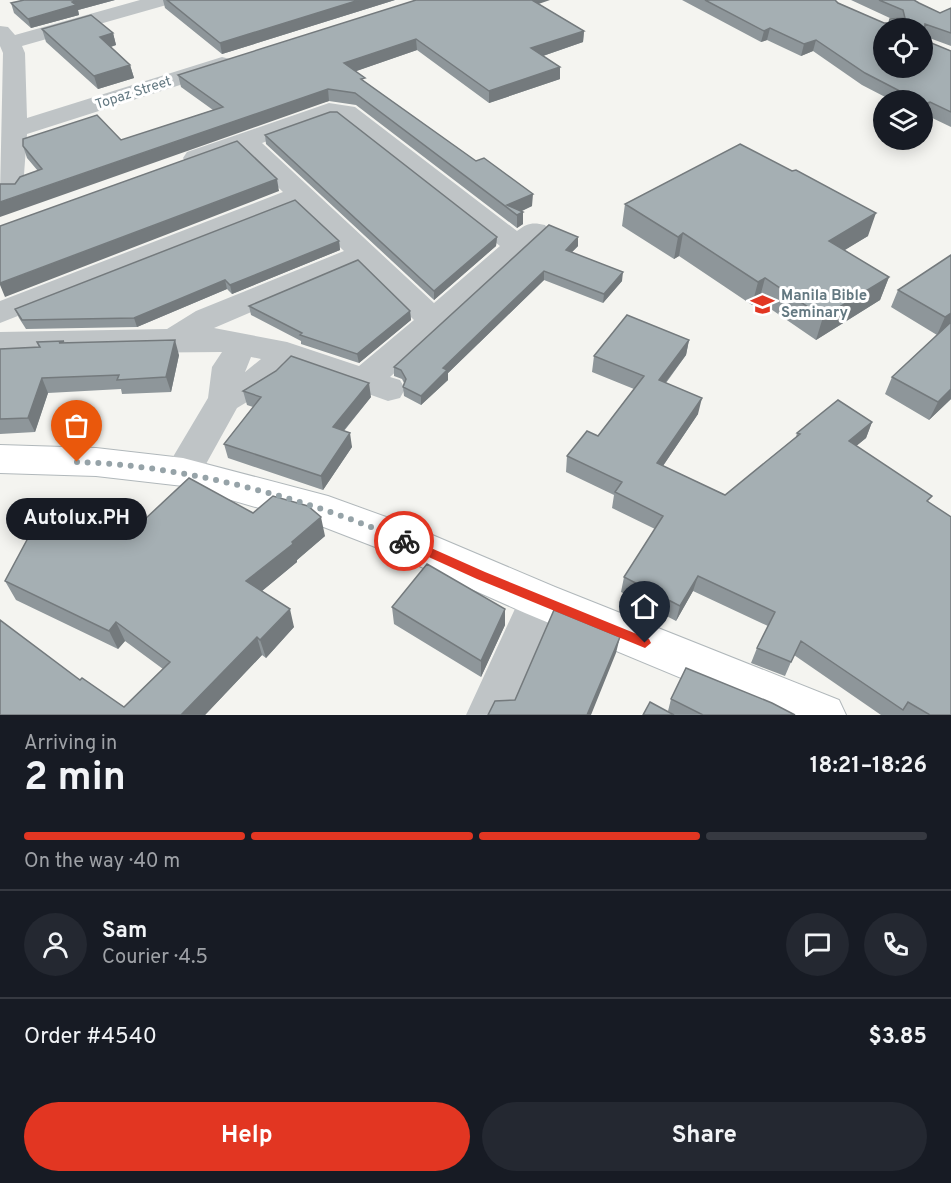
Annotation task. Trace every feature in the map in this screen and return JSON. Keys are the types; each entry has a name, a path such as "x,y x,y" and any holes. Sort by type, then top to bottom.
{"street":[{"path":"9,188 15,130 14,53 5,38 163,0"},
{"name":"Topaz Street","path":"15,130 242,58"},
{"path":"0,343 213,339 286,354 376,385 433,320 526,239 346,112 339,110 329,110 178,164"},
{"path":"244,140 433,320"},
{"path":"0,313 301,195"},
{"path":"174,341 186,330 207,318 363,254"},
{"path":"183,472 225,399 229,367 243,344"},
{"path":"225,399 266,375 286,354"},
{"path":"0,459 96,462 183,472 328,512 397,538 540,600 824,715"},
{"path":"489,715 540,600"}],"building":[{"path":"24,0 78,0 72,2 76,5 28,19 11,3"},
{"path":"167,0 359,0 220,43"},
{"path":"416,0 532,0 584,31 531,48 560,67 489,91 416,39 344,63 365,78 361,79 476,161 484,158 533,194 507,205 523,212 517,215 355,93 328,89 0,202 0,184 15,184 20,177 42,169 23,146 23,139 97,115 121,140 223,107 178,75"},
{"path":"705,0 835,0 873,18 873,77 816,40 804,44 770,28 764,31"},
{"path":"879,0 914,0 940,13 951,8 951,33 933,27 933,18 905,18 903,10"},
{"path":"91,15 113,33 100,37 130,65 94,76 42,29"},
{"path":"933,44 951,51 951,112 933,103 933,90 898,90 875,78 933,78"},
{"path":"330,112 337,112 497,237 434,291 265,135"},
{"path":"237,141 277,179 0,283 0,226"},
{"path":"740,144 792,171 796,170 876,213 829,241 889,277 823,317 765,278 758,282 683,233 678,237 625,204"},
{"path":"295,200 339,241 230,285 225,280 134,318 22,320 15,309"},
{"path":"549,225 578,237 566,250 623,272 604,294 544,271 443,368 447,370 421,396 403,387 406,379 401,370 394,367"},
{"path":"951,255 951,313 945,317 898,290"},
{"path":"358,260 410,311 357,354 300,335 302,333 249,306"},
{"path":"627,315 689,340 659,380 702,398 657,463 725,495 838,400 872,422 849,441 932,496 927,501 951,517 951,715 930,715 908,702 903,710 801,641 791,662 757,648 775,612 698,576 680,606 624,577 663,516 615,492 622,482 567,456 587,431 598,436 644,376 594,356"},
{"path":"951,322 951,389 938,402 892,377"},
{"path":"175,340 166,377 117,380 119,375 42,378 28,418 0,419 0,349 40,347 37,342"},
{"path":"291,356 369,383 333,427 350,433 321,476 224,444 261,397 243,391 276,371"},
{"path":"189,478 253,513 273,496 308,506 321,517 292,542 293,544 246,581 290,609 260,640 257,637 181,715 0,715 0,620 80,680 82,678 124,707 170,662 116,622 109,631 5,581 43,510 144,520"},
{"path":"427,564 505,609 481,661 392,607"},
{"path":"554,610 620,637 587,715 488,715 495,701 515,700"},
{"path":"686,668 772,703 795,715 703,715 671,699"},
{"path":"650,702 674,715 643,715"}],"way so far":[{"path":"77,462 183,472 259,491 328,512 404,541"}],"place":[{"name":"Manila Bible Seminary","path":"763,304"},
{"name":"Autolux.PH","path":"77,462"}],"route":[{"path":"404,541 481,576 645,643"}]}
